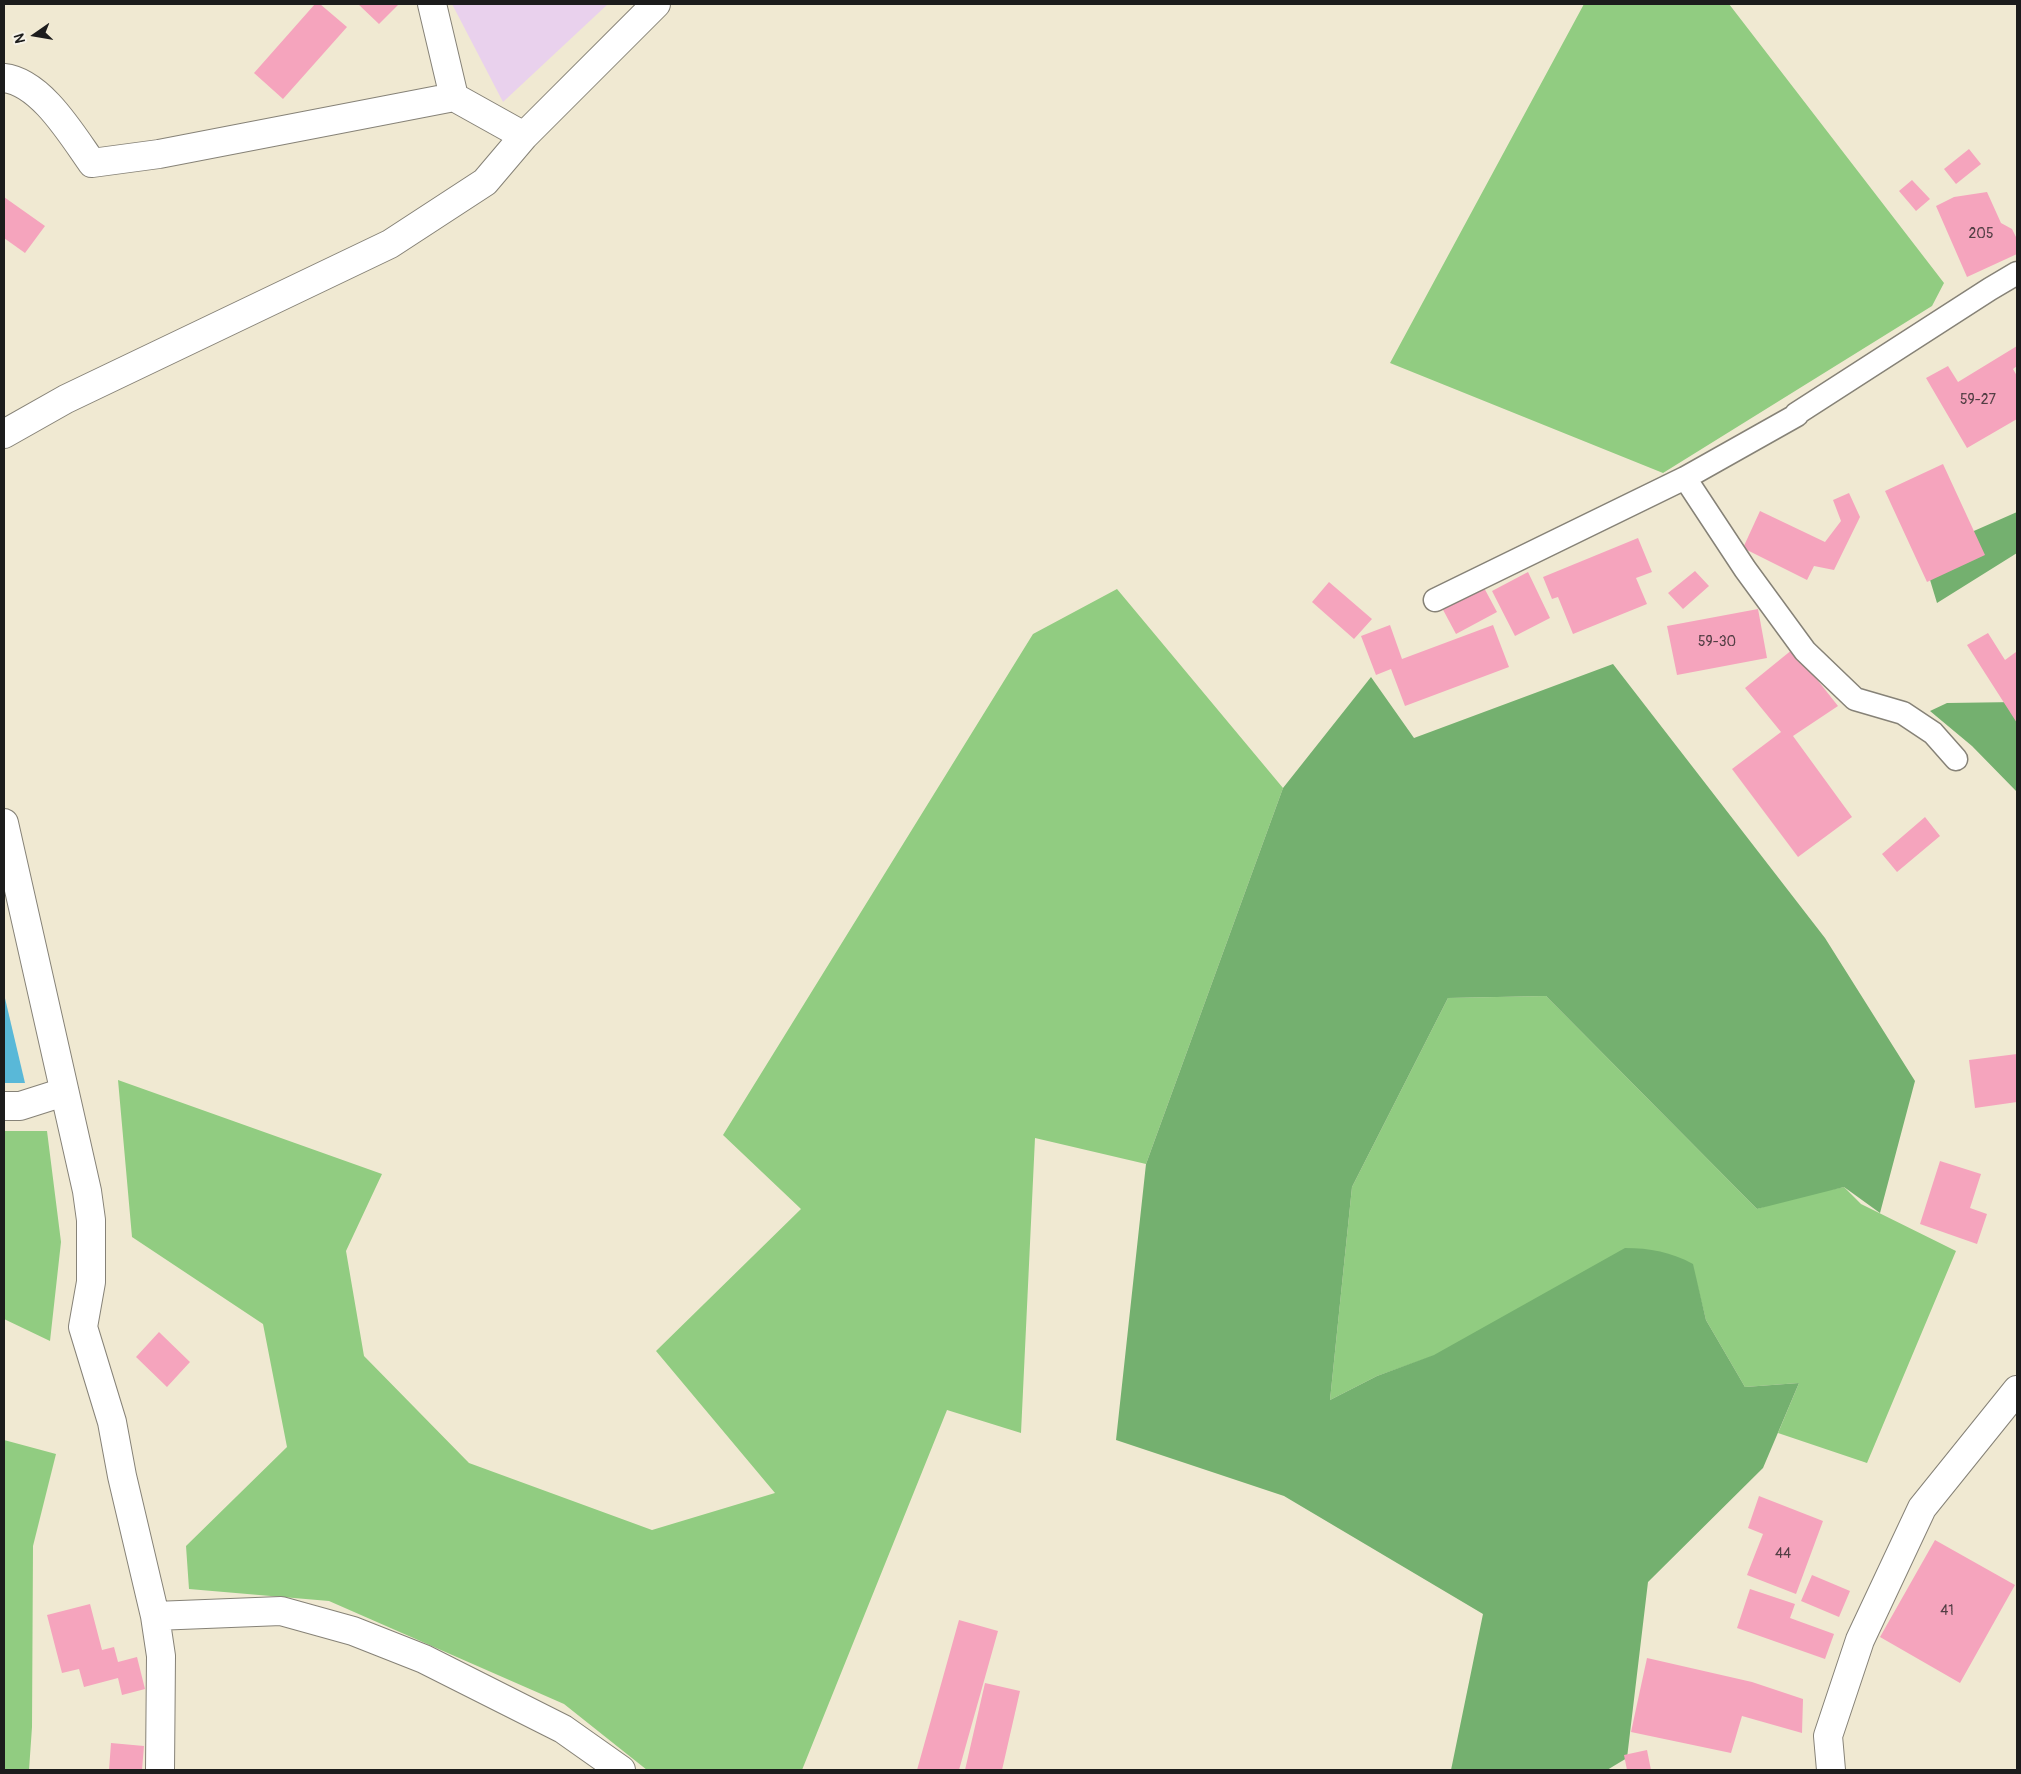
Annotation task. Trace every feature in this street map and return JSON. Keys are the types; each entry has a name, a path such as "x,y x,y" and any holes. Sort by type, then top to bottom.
{"street":[{"path":"432,4 454,97"},
{"path":"4,434 66,399 390,244 485,182 524,136 656,4"},
{"path":"4,78 14,79 52,107 92,164 158,154 454,97 524,136"},
{"path":"4,823 87,1192 91,1220 91,1282 83,1327 112,1422 122,1476 155,1616 161,1656 160,1770"},
{"path":"4,1106 20,1106 64,1092"},
{"path":"1831,1770 1828,1736 1860,1640 1922,1508 2017,1390"},
{"path":"155,1616 281,1611 353,1631 424,1660 563,1729 621,1770"}],"lane":[{"path":"1435,600 1685,478 1797,415 1967,304 2017,274"},
{"path":"1685,478 1745,569 1805,651 1855,698 1903,712 1933,733 1956,759"}],"shaded area":[{"path":"452,4 608,4 503,102"}],"green space":[{"path":"1584,4 1729,4 1944,283 1932,306 1663,473 1390,363"},
{"path":"2017,512 2017,553 1937,603 1924,560 1942,545"},
{"path":"1117,589 1283,788 1146,1164 1035,1138 1021,1433 947,1410 802,1770 647,1770 564,1704 329,1601 189,1589 186,1546 287,1447 263,1324 132,1237 118,1080 382,1174 346,1251 364,1356 469,1463 652,1530 775,1493 656,1351 801,1209 723,1135 1033,634"},
{"path":"1613,664 1825,938 1915,1081 1880,1213 1844,1187 1757,1209 1546,996 1448,998 1352,1187 1330,1400 1377,1376 1434,1355 1625,1248 1643,1249 1677,1256 1693,1264 1706,1320 1745,1387 1799,1383 1763,1468 1648,1582 1627,1758 1607,1770 1451,1770 1483,1614 1284,1496 1116,1440 1146,1164 1283,788 1371,677 1414,738"},
{"path":"2017,702 2017,792 1972,746 1930,711 1947,703"},
{"path":"1546,996 1757,1209 1794,1197 1844,1187 1861,1204 1956,1251 1867,1463 1778,1433 1799,1383 1745,1387 1706,1320 1692,1264 1377,1376 1330,1400 1352,1187 1448,998"},
{"path":"4,1131 47,1131 61,1242 50,1341 4,1319"},
{"path":"4,1440 56,1454 33,1546 32,1727 29,1770 4,1770"}],"water":[{"path":"4,994 25,1083 4,1083"}],"building":[{"path":"315,4 320,4 347,27 283,99 254,73"},
{"path":"358,4 399,4 379,24"},
{"path":"1969,149 1981,164 1956,184 1944,169"},
{"path":"1912,180 1930,199 1916,211 1899,191"},
{"path":"1987,192 2001,223 2012,229 2017,239 2017,254 1967,277 1936,206 1954,197"},
{"path":"4,197 45,226 25,253 4,238"},
{"path":"2017,346 2017,366 2013,369 2017,376 2017,419 1967,448 1926,378 1948,366 1958,382"},
{"path":"1943,464 1985,555 1927,582 1885,491"},
{"path":"1849,493 1860,517 1834,570 1814,566 1807,580 1743,548 1760,511 1825,542 1841,521 1833,500"},
{"path":"1638,538 1652,572 1636,578 1647,604 1573,634 1558,597 1552,599 1543,577"},
{"path":"1695,571 1709,586 1683,609 1668,593"},
{"path":"1528,572 1550,618 1515,636 1492,591"},
{"path":"1329,582 1372,619 1354,639 1312,602"},
{"path":"1482,584 1497,612 1456,634 1441,606"},
{"path":"1758,609 1767,658 1677,675 1667,626"},
{"path":"1390,625 1402,659 1493,625 1509,667 1405,706 1391,669 1376,675 1361,636"},
{"path":"1988,633 2005,660 2016,652 2017,655 2017,723 1967,645"},
{"path":"1793,649 1838,706 1793,736 1852,817 1798,857 1732,769 1781,732 1745,688"},
{"path":"1925,817 1940,836 1897,872 1882,854"},
{"path":"2017,1054 2017,1102 1975,1108 1969,1060"},
{"path":"1940,1161 1981,1174 1970,1208 1987,1214 1977,1244 1920,1224"},
{"path":"159,1332 190,1362 167,1387 136,1357"},
{"path":"1759,1496 1823,1521 1796,1594 1747,1575 1763,1534 1748,1528"},
{"path":"1935,1540 2015,1585 1960,1683 1880,1637"},
{"path":"1812,1575 1850,1591 1839,1617 1801,1601"},
{"path":"1750,1589 1795,1604 1790,1618 1834,1634 1825,1659 1737,1628"},
{"path":"90,1604 102,1650 114,1647 118,1662 137,1657 145,1689 122,1695 118,1678 84,1687 79,1669 62,1673 47,1615"},
{"path":"959,1620 998,1631 959,1770 917,1770"},
{"path":"1647,1658 1752,1682 1803,1699 1802,1733 1742,1716 1731,1753 1631,1732"},
{"path":"985,1683 1020,1691 1002,1770 965,1770"},
{"path":"111,1743 144,1746 142,1770 109,1770"},
{"path":"1647,1750 1651,1770 1627,1770 1624,1755"}]}
